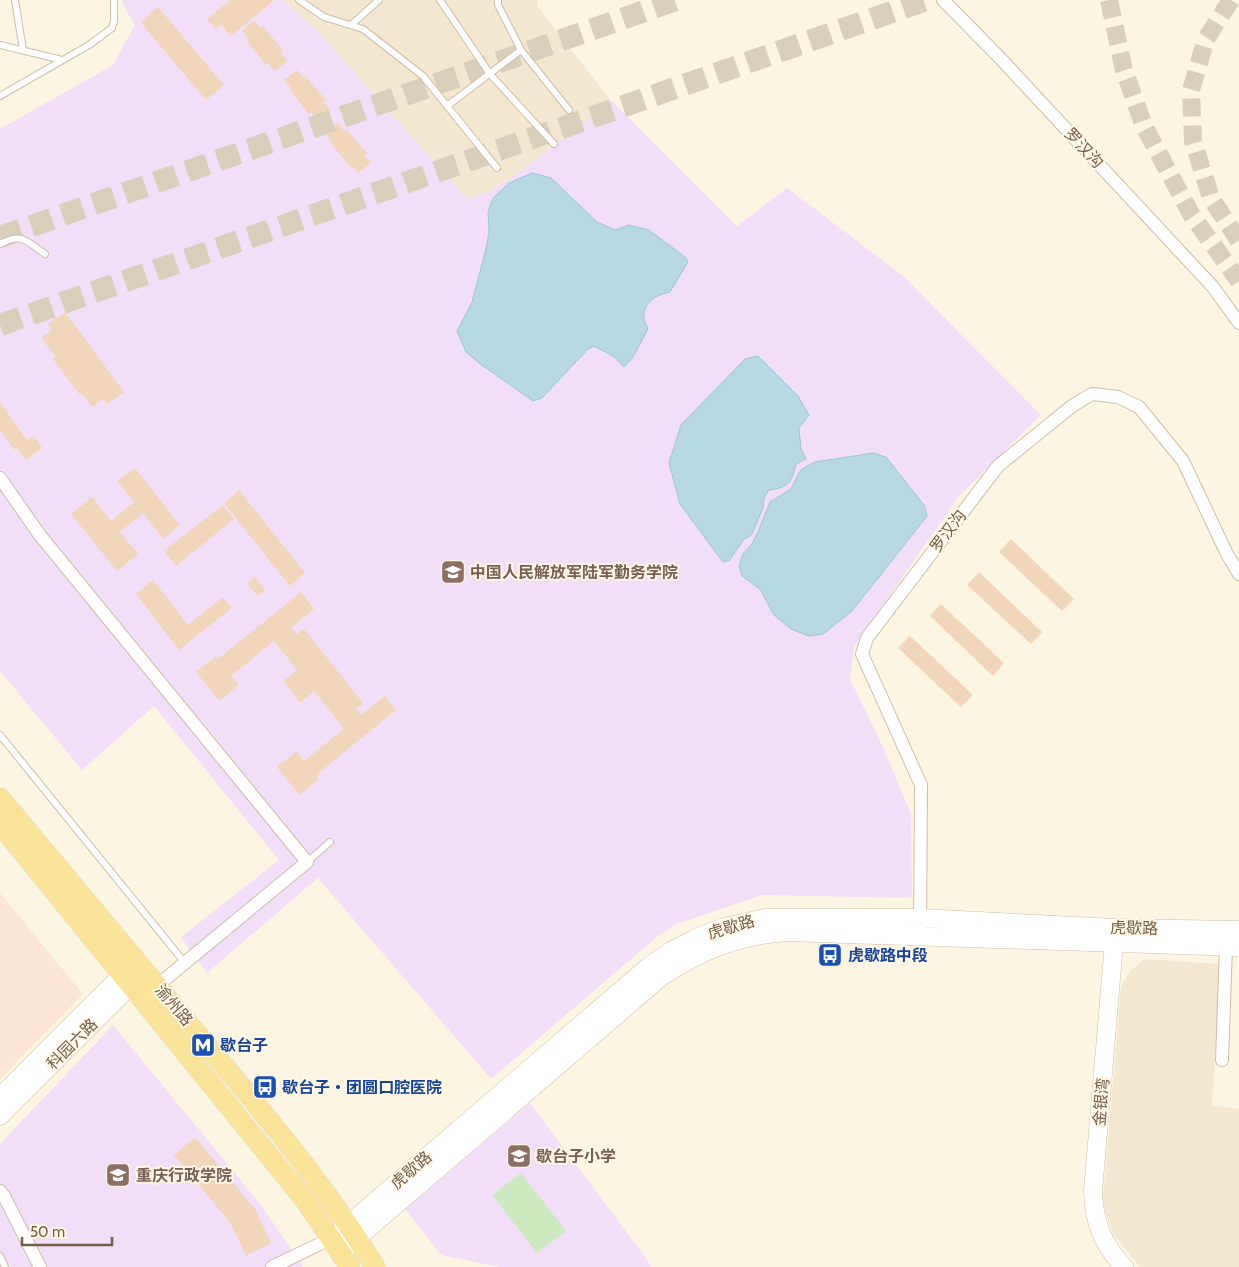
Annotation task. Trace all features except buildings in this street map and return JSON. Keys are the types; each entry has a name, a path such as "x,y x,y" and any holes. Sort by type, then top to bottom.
{"main road":[{"name":"渝州路","path":"0,798 305,1200 341,1252"},
{"name":"渝州路","path":"0,824 139,979 258,1106 321,1185 375,1267"},
{"name":"虎歇路","path":"341,1252 353,1231 648,968 671,951 696,938 724,927 766,918 920,918 1233,947"},
{"name":"虎歇路","path":"353,1231 661,977 695,956 726,942 768,933 920,936 1114,936 1239,930"},
{"name":"金银湾","path":"1114,936 1094,1190 1094,1212 1107,1246 1124,1267"},
{"name":"科园六路","path":"0,1097 139,979"},
{"name":"科园六路","path":"0,1116 139,979"}],"street":[{"name":"罗汉沟","path":"943,0 1000,58 1213,287 1239,323"},
{"name":"罗汉沟","path":"920,936 921,785 862,654 867,638 998,466 1072,406 1092,394 1118,397 1139,407 1183,461 1227,554 1239,574"},
{"path":"0,478 40,534 307,862 185,963 139,979"},
{"path":"1222,1060 1233,947"},
{"path":"0,1191 40,1267"},
{"path":"272,1267 341,1252"}],"lane":[{"path":"15,0 23,50"},
{"path":"0,96 89,45 112,28 114,0"},
{"path":"299,0 324,17 363,29 423,76 497,168"},
{"path":"351,25 379,0"},
{"path":"440,0 490,74 554,144"},
{"path":"498,0 498,5 521,50 569,110"},
{"path":"0,45 62,60"},
{"path":"447,106 521,50"},
{"path":"0,244 12,238 23,238 45,254"},
{"path":"0,735 185,963"},
{"path":"307,862 330,842"},
{"path":"0,1256 5,1267"}],"shaded area":[{"name":"中国人民解放军陆军勤务学院","path":"123,0 283,0 317,30 467,199 490,191 515,175 612,101 737,226 787,188 902,275 1041,415 959,496 854,647 850,679 882,745 911,814 912,898 762,895 674,925 653,940 491,1079 318,878 207,973 181,937 279,860 154,706 82,770 0,671 0,129 113,65 135,25 122,3"},
{"path":"282,0 537,0 537,6 612,102 515,175 489,192 467,199"},
{"path":"0,893 83,994 0,1079"},
{"path":"1145,959 1221,964 1212,1105 1239,1109 1239,1267 1140,1267 1113,1234 1105,1211 1103,1195 1121,987 1130,971"},
{"name":"重庆行政学院","path":"113,1025 261,1205 303,1267 0,1267 0,1144"},
{"name":"歇台子小学","path":"530,1103 651,1267 500,1267 441,1255 405,1209"}],"green space":[{"path":"521,1173 566,1231 537,1253 492,1195"}],"water":[{"path":"532,173 551,178 597,222 615,230 629,225 649,230 685,257 688,262 670,292 656,297 648,303 644,312 644,318 648,329 633,357 624,367 613,356 594,346 587,350 542,398 533,401 466,352 457,331 472,302 486,249 489,232 488,212 493,198 509,183"},
{"path":"758,356 798,396 809,415 799,428 801,449 806,459 796,464 793,476 788,483 769,490 764,498 763,508 752,534 743,540 730,560 723,562 680,504 669,463 681,425 745,359"},
{"path":"873,453 886,457 924,505 927,516 852,611 823,634 809,636 791,629 774,615 760,589 742,576 739,566 743,554 752,544 770,502 791,489 800,471 805,467 815,462"}],"tunnel":[{"path":"0,237 676,0"},
{"path":"0,325 926,0"},
{"path":"1109,0 1124,70 1144,126 1191,214 1239,281"},
{"path":"1231,0 1206,39 1191,90 1193,141 1211,198 1239,241"}],"place":[{"name":"中国人民解放军陆军勤务学院","path":"453,572"},
{"name":"虎歇路中段","path":"830,955"},
{"name":"歇台子","path":"203,1045"},
{"name":"歇台子‧团圆口腔医院","path":"265,1087"},
{"name":"歇台子小学","path":"519,1156"},
{"name":"重庆行政学院","path":"118,1175"}]}
